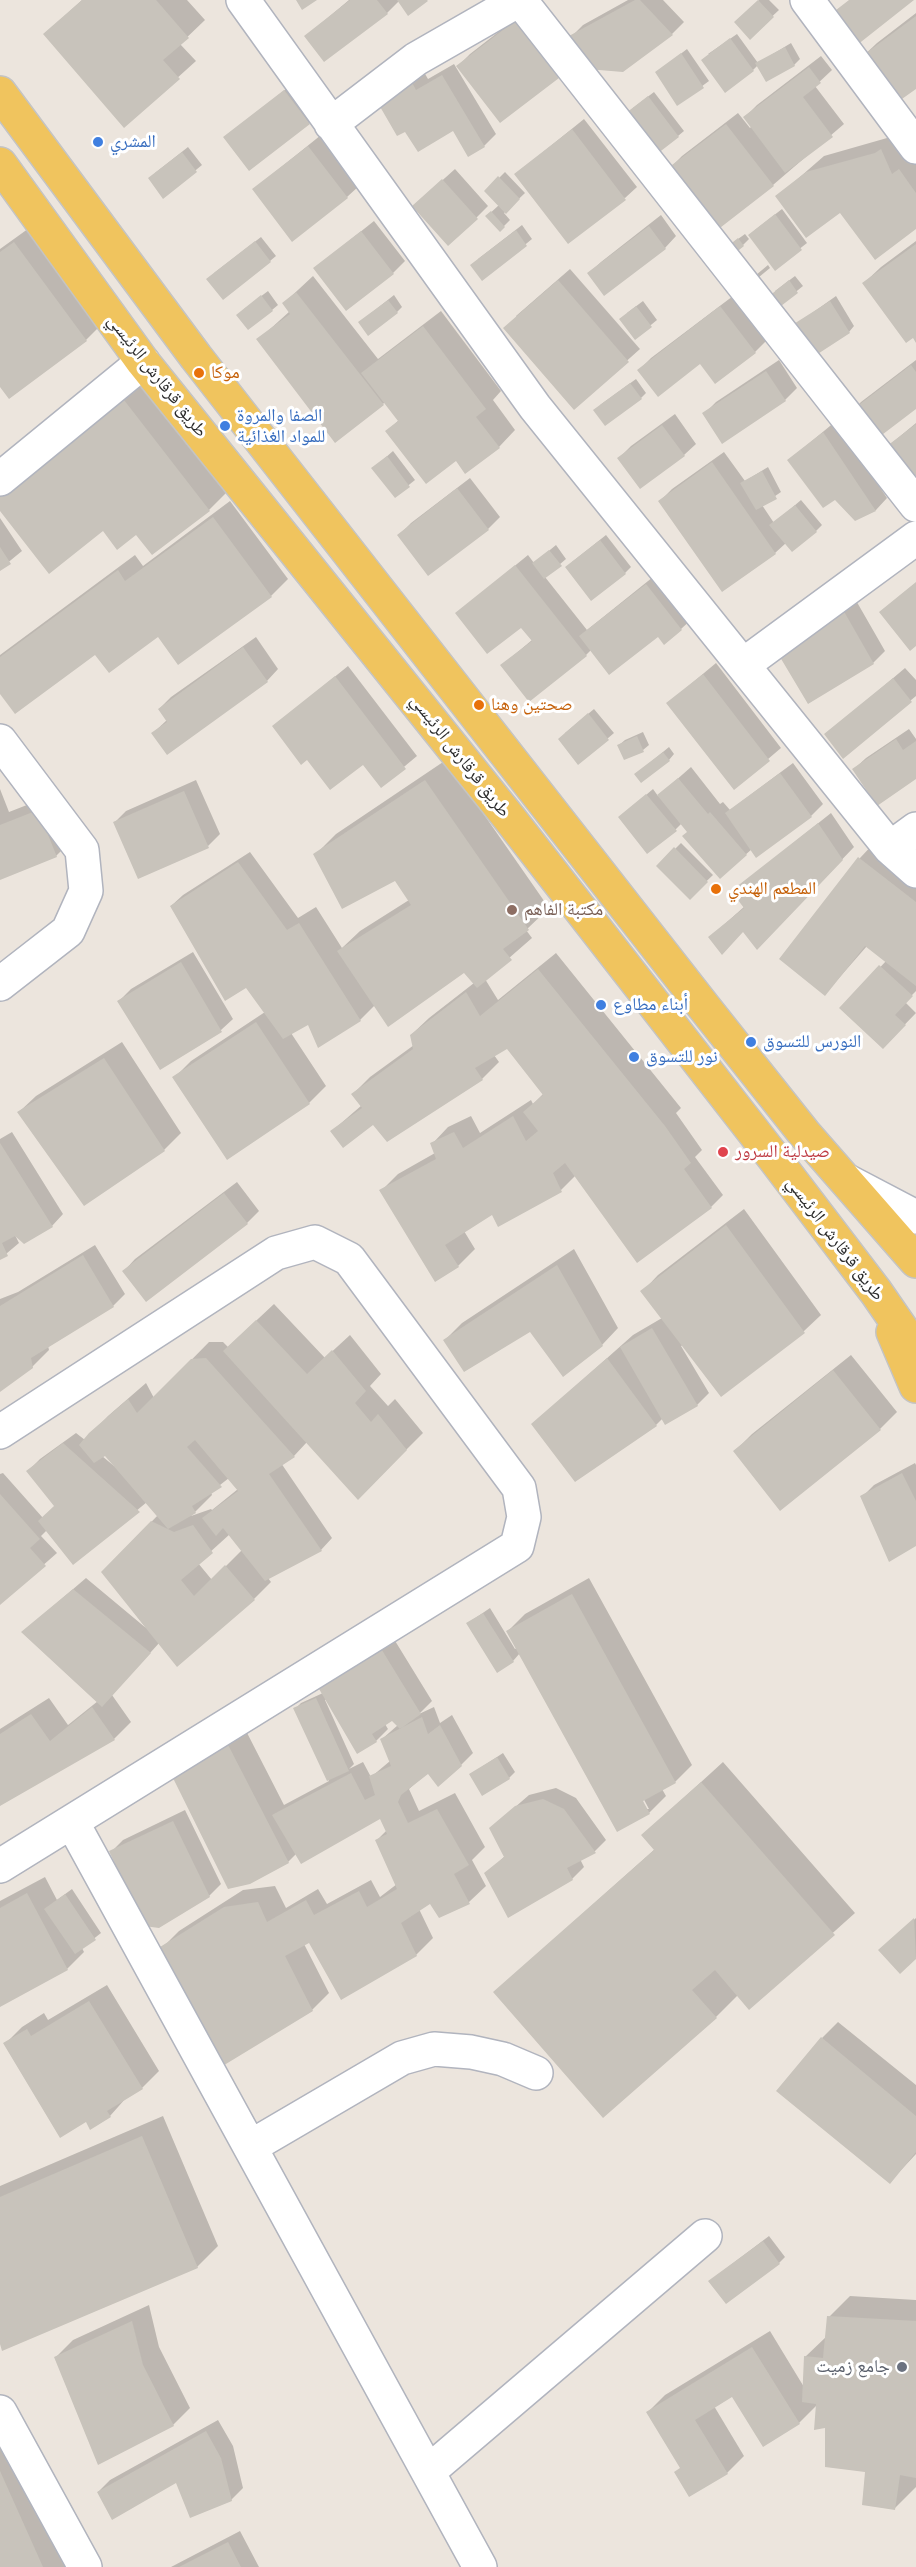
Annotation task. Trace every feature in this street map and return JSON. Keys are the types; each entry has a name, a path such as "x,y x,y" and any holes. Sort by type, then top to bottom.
{"main road":[{"name":"طريق قرقارش الرئيسي","path":"0,93 196,357 789,1115 916,1261"},
{"name":"طريق قرقارش الرئيسي","path":"0,164 142,362 510,819 876,1292 916,1350"},
{"path":"876,1292 916,1386"}],"street":[{"path":"243,0 535,407 890,848 916,871"},
{"path":"331,124 416,59 520,0 916,505"},
{"path":"807,0 916,147"},
{"path":"0,479 142,362"},
{"path":"743,665 916,538"},
{"path":"0,741 82,850 86,891 68,931 0,984"},
{"path":"890,848 916,829"},
{"path":"845,1180 916,1217"},
{"path":"0,1432 276,1253 315,1242 349,1258 519,1488 524,1517 517,1546 0,1866"},
{"path":"72,1822 480,2567"},
{"path":"250,2147 402,2058 434,2049 471,2052 503,2059 536,2073"},
{"path":"428,2472 705,2236"},
{"path":"0,2412 85,2567"}],"building":[{"path":"82,0 156,0 189,38 163,60 180,79 124,128 43,34"},
{"path":"296,0 317,0 302,10"},
{"path":"350,0 377,0 388,14 324,62 304,36"},
{"path":"397,0 427,0 428,1 408,16"},
{"path":"635,0 640,0 673,35 623,72 587,69 569,36"},
{"path":"758,0 774,17 750,40 734,22"},
{"path":"849,0 914,0 852,49 827,17"},
{"path":"916,16 916,89 892,106 858,59"},
{"path":"516,20 559,78 500,123 456,66"},
{"path":"730,38 754,71 725,93 701,60"},
{"path":"785,47 795,66 766,82 755,63"},
{"path":"681,53 704,88 677,106 655,72"},
{"path":"809,67 821,83 803,97 833,137 785,173 743,117"},
{"path":"442,75 485,147 468,157 453,131 418,152 405,132 397,136 375,98 409,77 416,90"},
{"path":"284,90 310,124 249,171 223,137"},
{"path":"648,96 679,137 657,154 626,113"},
{"path":"726,124 774,186 716,231 668,168"},
{"path":"572,129 626,200 568,244 514,174"},
{"path":"308,146 348,198 292,242 252,189"},
{"path":"881,149 892,174 899,169 916,193 916,229 875,260 840,213 806,238 775,196 806,172 875,153"},
{"path":"182,152 197,172 163,199 148,178"},
{"path":"498,176 520,199 506,214 484,191"},
{"path":"442,179 478,219 448,246 412,206"},
{"path":"491,211 505,227 500,232 485,216"},
{"path":"775,214 802,250 775,271 748,235"},
{"path":"649,226 666,249 604,296 587,273"},
{"path":"516,230 527,246 482,281 470,265"},
{"path":"361,231 394,274 346,311 313,268"},
{"path":"738,238 744,246 729,258 723,250"},
{"path":"255,241 271,262 223,300 206,279"},
{"path":"14,242 87,341 9,399 0,387 0,252"},
{"path":"916,244 916,343 913,338 906,343 862,283"},
{"path":"558,280 629,362 574,410 503,328"},
{"path":"789,280 798,293 777,309 768,297"},
{"path":"296,292 384,405 335,443 256,339 290,314 282,303"},
{"path":"261,295 273,311 248,330 236,315"},
{"path":"388,300 398,313 368,336 358,322"},
{"path":"830,301 850,333 810,359 789,327"},
{"path":"636,306 652,327 635,340 619,319"},
{"path":"720,306 756,353 715,384 700,364 658,397 637,370"},
{"path":"423,326 486,409 476,417 500,448 465,474 456,461 426,484 385,431 398,421 361,373"},
{"path":"911,365 916,372 916,409 870,444 847,414"},
{"path":"766,371 786,401 722,444 702,413"},
{"path":"630,383 642,399 605,426 593,410"},
{"path":"124,400 210,511 152,555 136,535 117,550 103,531 49,574 0,511 0,492 42,465"},
{"path":"916,424 916,475 904,485 879,452"},
{"path":"662,425 685,456 640,489 617,458"},
{"path":"823,432 876,511 855,521 835,500 823,508 787,460"},
{"path":"387,456 410,487 395,498 371,468"},
{"path":"712,462 776,554 722,592 658,501"},
{"path":"762,471 777,499 756,510 740,483"},
{"path":"457,488 489,530 428,576 397,535"},
{"path":"795,505 817,532 792,552 769,525"},
{"path":"213,517 272,597 178,665 158,637 109,673 95,655 15,714 0,694 0,657 118,570 125,581"},
{"path":"600,540 626,574 591,601 565,567"},
{"path":"0,547 11,564 0,571"},
{"path":"549,550 562,566 544,579 532,563"},
{"path":"515,565 587,656 529,702 500,665 532,641 521,628 487,654 455,613"},
{"path":"916,582 916,646 910,651 879,612"},
{"path":"646,584 682,630 664,645 658,637 609,675 579,636"},
{"path":"842,608 874,664 808,704 774,647"},
{"path":"243,647 268,682 167,755 151,733 167,722 158,709"},
{"path":"703,674 770,761 734,790 666,703"},
{"path":"335,676 406,769 381,788 363,765 330,790 307,760 301,765 272,726"},
{"path":"893,678 912,702 843,759 824,734"},
{"path":"588,713 609,740 578,765 558,739"},
{"path":"637,736 644,752 624,760 617,745"},
{"path":"896,739 903,750 916,741 916,779 877,806 852,769"},
{"path":"663,752 670,761 641,783 634,774"},
{"path":"780,773 812,817 756,858 725,813"},
{"path":"678,778 747,855 720,879 682,836 687,832 657,795"},
{"path":"425,780 529,930 503,949 512,960 477,988 464,973 388,1027 337,951 411,905 395,881 342,909 313,854"},
{"path":"184,791 209,848 138,879 113,822"},
{"path":"646,794 677,831 647,854 618,817"},
{"path":"38,810 57,857 0,880 0,825"},
{"path":"818,823 843,860 757,950 743,932 722,955 708,937 744,908 731,891"},
{"path":"674,847 708,882 690,900 656,866"},
{"path":"858,857 916,902 916,986 865,946 825,996 779,959"},
{"path":"238,862 287,930 299,923 361,1021 318,1048 308,1025 283,1039 246,988 225,1001 170,906"},
{"path":"181,962 222,1032 160,1070 117,1001"},
{"path":"879,965 913,996 895,1015 906,1025 883,1049 839,1008"},
{"path":"538,969 665,1126 691,1163 684,1169 712,1208 637,1263 565,1163 553,1173 562,1192 498,1227 492,1215 445,1245 459,1267 435,1282 379,1190 436,1159 430,1143 454,1132 463,1148 513,1116 526,1141 538,1131 523,1112 543,1095 507,1049 475,1068 483,1080 387,1142 373,1125 343,1148 330,1131 362,1108 351,1094 413,1049 410,1035 466,992 480,1016"},
{"path":"256,1022 310,1104 227,1160 172,1077"},
{"path":"104,1058 165,1151 84,1206 17,1112"},
{"path":"0,1143 53,1227 24,1244 15,1236 2,1243 8,1256 0,1260"},
{"path":"224,1193 248,1224 146,1302 122,1271"},
{"path":"726,1225 805,1333 721,1397 640,1291"},
{"path":"83,1255 114,1307 31,1358 33,1368 0,1392 0,1306"},
{"path":"557,1265 603,1346 563,1377 530,1332 464,1372 443,1340"},
{"path":"256,1320 307,1374 332,1350 366,1391 355,1403 371,1422 378,1414 407,1450 358,1500 223,1351"},
{"path":"652,1328 698,1406 665,1425 620,1347"},
{"path":"206,1358 295,1457 269,1474 322,1551 265,1581 223,1528 216,1536 202,1518 238,1491 195,1440 187,1447 222,1487 192,1506 196,1513 168,1529 105,1456 94,1463 79,1445 89,1433 128,1399 137,1413 191,1359"},
{"path":"607,1358 657,1426 575,1482 531,1424"},
{"path":"833,1370 881,1430 780,1511 733,1451"},
{"path":"63,1443 140,1512 73,1565 38,1521 54,1506 26,1471"},
{"path":"902,1473 916,1501 916,1546 889,1562 860,1496"},
{"path":"0,1494 40,1539 30,1548 46,1566 0,1605"},
{"path":"151,1521 174,1532 193,1525 213,1553 181,1580 194,1596 225,1565 255,1600 177,1667 101,1572"},
{"path":"73,1589 151,1653 102,1707 21,1632"},
{"path":"572,1594 676,1783 643,1801 650,1814 617,1832 506,1631"},
{"path":"483,1613 514,1662 497,1673 466,1623"},
{"path":"377,1642 421,1714 400,1729 392,1721 372,1734 377,1742 357,1754 315,1682"},
{"path":"316,1698 349,1771 327,1781 293,1708"},
{"path":"92,1707 115,1740 0,1806 0,1734 31,1714 50,1741"},
{"path":"422,1717 428,1734 440,1725 462,1766 438,1787 428,1774 401,1795 398,1802 408,1823 437,1809 469,1865 454,1874 470,1904 439,1918 430,1904 401,1923 417,1956 341,2000 309,1943 285,1956 313,2011 221,2067 160,1947 224,1907 258,1902 267,1922 306,1900 314,1915 359,1891 367,1907 397,1889 375,1840 387,1834 380,1819 301,1864 272,1815 351,1773 365,1800 375,1795 369,1776 391,1766 380,1739"},
{"path":"226,1741 289,1863 250,1884 228,1889 171,1774"},
{"path":"497,1757 510,1779 482,1796 469,1774"},
{"path":"701,1782 835,1935 749,2010 715,1970 692,1990 717,2018 603,2118 493,1992 654,1850 641,1835"},
{"path":"543,1799 564,1809 596,1853 567,1868 573,1880 508,1918 484,1873 504,1857 489,1828 515,1806"},
{"path":"173,1821 210,1897 159,1928 144,1926 109,1851"},
{"path":"27,1893 68,1970 0,2007 0,1908"},
{"path":"65,1894 96,1940 75,1954 44,1909"},
{"path":"914,1918 916,1959 900,1974 878,1950"},
{"path":"89,2001 143,2089 107,2111 111,2117 90,2130 86,2122 60,2138 3,2043 27,2029 31,2036"},
{"path":"821,2037 916,2116 916,2152 890,2184 776,2091"},
{"path":"142,2136 198,2268 2,2351 0,2344 0,2197"},
{"path":"763,2241 780,2264 726,2304 708,2281"},
{"path":"827,2316 916,2321 916,2478 900,2475 895,2510 862,2505 865,2472 825,2467 825,2428 814,2430 816,2404 802,2402 804,2356 823,2358"},
{"path":"132,2321 143,2365 174,2426 98,2465 54,2357"},
{"path":"752,2347 800,2424 763,2447 732,2397 695,2420 728,2474 689,2497 674,2472 680,2468 646,2412"},
{"path":"206,2431 221,2458 232,2501 190,2518 176,2483 112,2520 97,2492"},
{"path":"0,2471 43,2567 0,2567"},
{"path":"228,2542 241,2567 179,2567"}],"place":[{"name":"المشري","path":"98,142"},
{"name":"موكا","path":"199,373"},
{"name":"الصفا والمروة للمواد الغذائية","path":"225,426"},
{"name":"صحتين وهنا","path":"479,705"},
{"name":"المطعم الهندي","path":"716,889"},
{"name":"مكتبة الفاهم","path":"512,910"},
{"name":"أبناء مطاوع","path":"601,1005"},
{"name":"النورس للتسوق","path":"751,1042"},
{"name":"نور للتسوق","path":"634,1057"},
{"name":"صيدلية السرور","path":"723,1152"},
{"name":"جامع زميت","path":"902,2367"}]}
